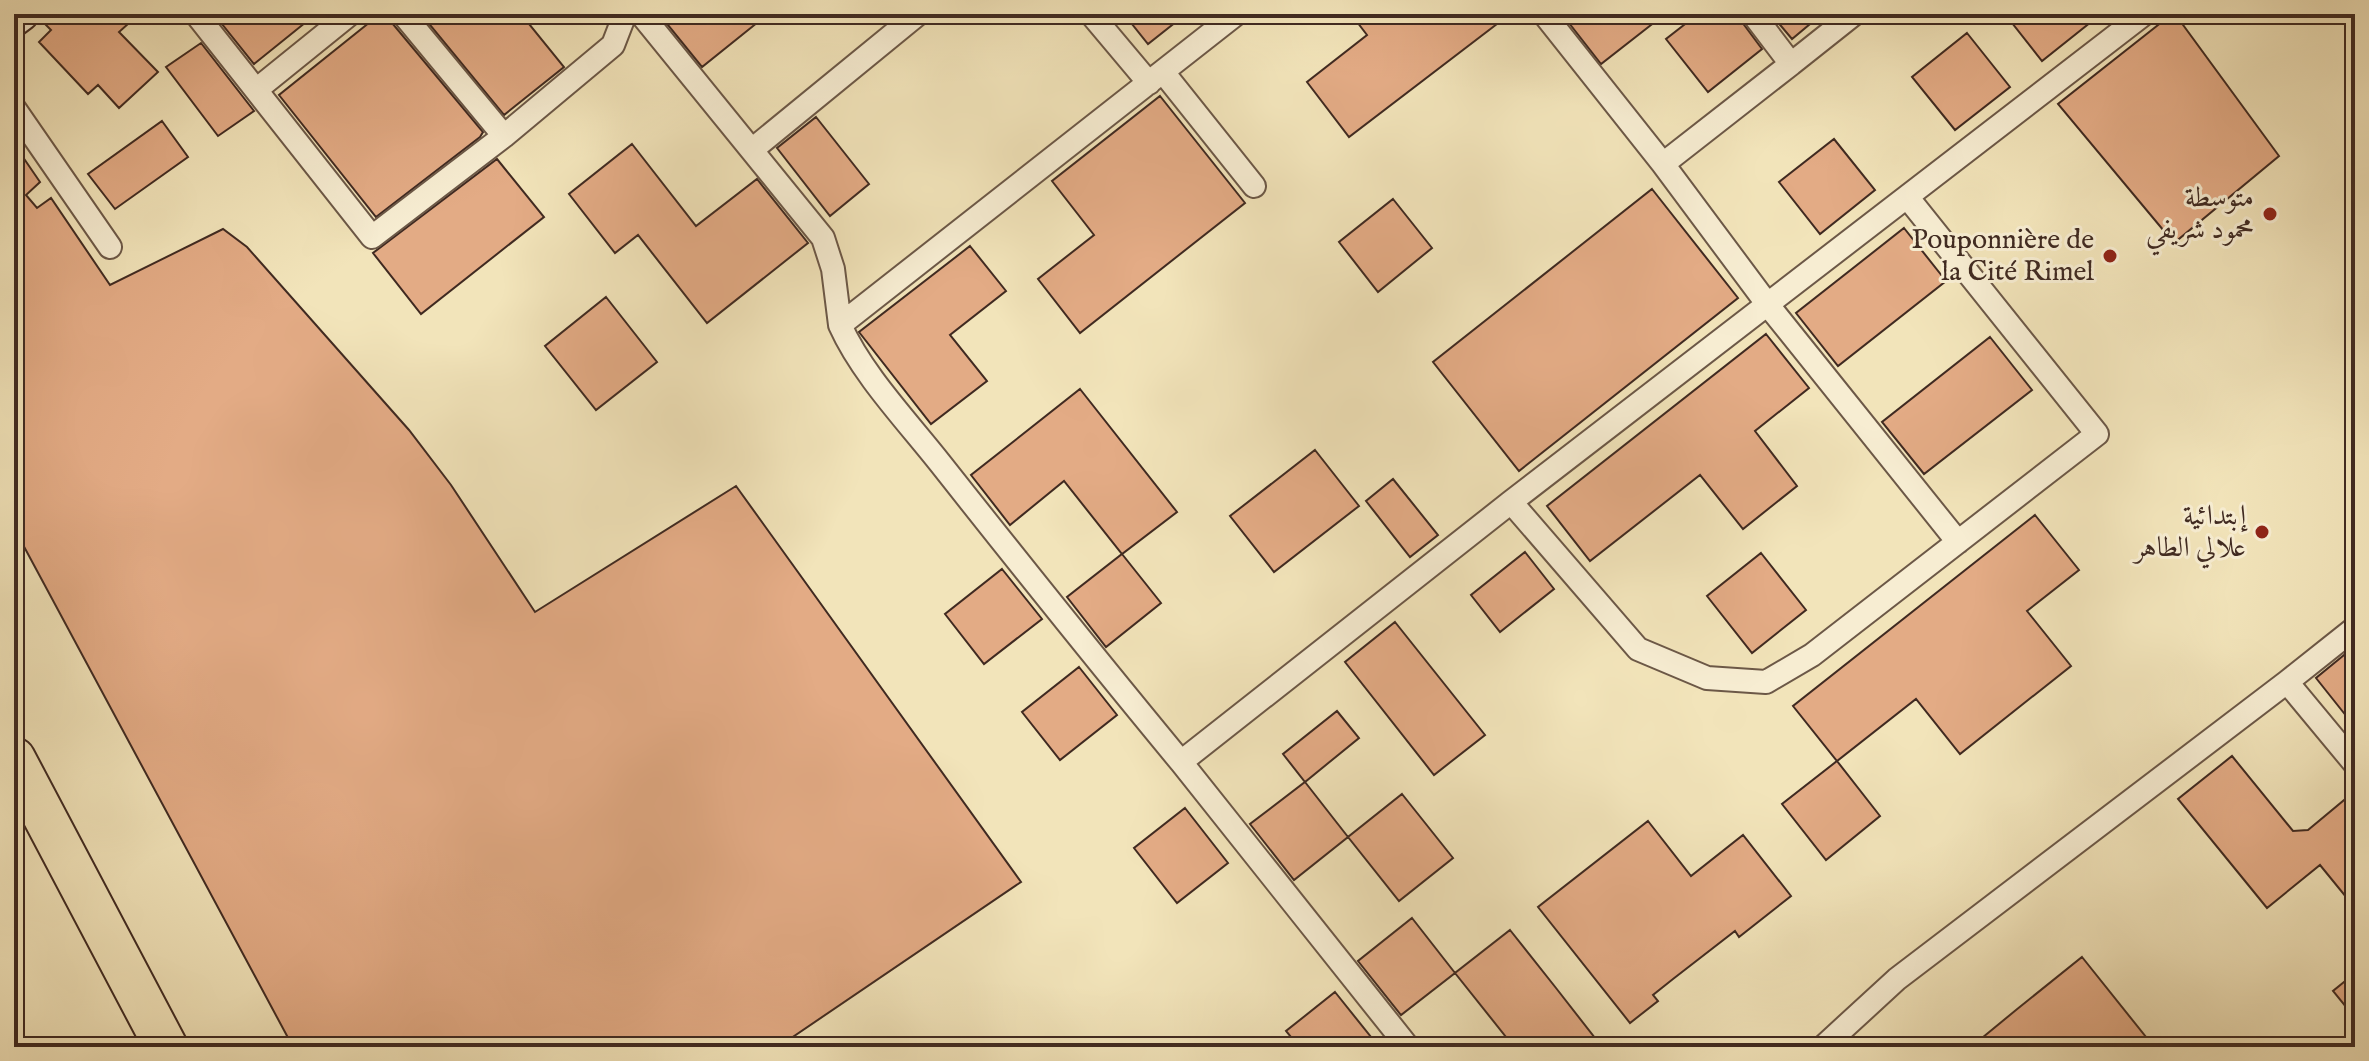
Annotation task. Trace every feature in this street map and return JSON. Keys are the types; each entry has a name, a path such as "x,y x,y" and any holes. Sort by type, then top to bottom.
{"highway":[{"path":"14,759 166,1047"},
{"path":"14,820 135,1047"}],"main road":[{"path":"14,20 22,14"}],"street":[{"path":"196,14 372,237 504,136 613,45 625,14"},
{"path":"256,90 350,14"},
{"path":"403,14 504,136"},
{"path":"641,14 823,238 833,269 840,325 848,344 1039,590 1181,762 1408,1047"},
{"path":"753,149 918,14"},
{"path":"1091,14 1156,77 1254,186"},
{"path":"840,325 1236,14"},
{"path":"1544,14 1663,164 1768,305 1958,542"},
{"path":"1753,14 1791,64"},
{"path":"1663,164 1854,14"},
{"path":"1181,762 1511,502 2144,14"},
{"path":"14,108 110,247"},
{"path":"1511,502 1638,649 1707,678 1766,682 1812,655 2097,434 1908,198"},
{"path":"1823,1047 1846,1039 1897,979 2355,628"},
{"path":"2287,682 2355,764"}],"building":[{"path":"41,14 139,14 119,32 158,72 119,108 98,85 88,94 39,42 51,30 40,19"},
{"path":"214,14 316,14 254,64"},
{"path":"380,14 389,14 392,23 483,132 376,217 279,95"},
{"path":"421,14 521,14 564,67 504,115"},
{"path":"659,14 768,14 702,67"},
{"path":"1124,14 1186,14 1148,44"},
{"path":"1351,14 1510,14 1349,137 1307,82 1367,35"},
{"path":"1562,14 1665,14 1601,64"},
{"path":"1698,14 1739,14 1762,49 1708,92 1666,39"},
{"path":"1771,14 1822,14 1792,39"},
{"path":"2005,14 2101,14 2042,61"},
{"path":"2172,14 2279,156 2174,243 2058,104"},
{"path":"1967,33 2010,87 1955,130 1912,77"},
{"path":"201,43 254,111 218,136 166,67"},
{"path":"1160,96 1245,203 1080,333 1038,279 1094,235 1052,181"},
{"path":"816,117 869,184 830,216 777,148"},
{"path":"162,121 188,157 115,209 88,174"},
{"path":"1834,139 1875,190 1820,234 1779,182"},
{"path":"14,144 40,182 26,195 37,208 51,198 110,285 223,229 247,247 409,430 451,485 535,612 736,486 1021,882 778,1047 293,1047 14,528"},
{"path":"632,144 696,226 757,179 808,243 707,323 638,235 615,253 569,194"},
{"path":"497,159 544,217 421,314 373,253"},
{"path":"1652,189 1738,298 1519,471 1433,362"},
{"path":"1393,199 1432,248 1378,292 1339,242"},
{"path":"1904,228 1946,281 1838,366 1796,313"},
{"path":"970,246 1006,291 950,335 987,381 931,424 859,332"},
{"path":"606,297 657,362 596,410 545,346"},
{"path":"1766,334 1809,388 1755,431 1797,486 1743,529 1700,475 1590,561 1547,506"},
{"path":"1990,337 2032,390 1924,474 1882,422"},
{"path":"1080,389 1177,512 1122,554 1064,481 1010,525 971,475"},
{"path":"1315,450 1359,506 1274,572 1230,516"},
{"path":"1393,479 1438,535 1410,557 1366,501"},
{"path":"2035,515 2079,570 2027,611 2071,666 1960,754 1916,699 1837,761 1793,706"},
{"path":"1525,552 1554,589 1500,632 1471,595"},
{"path":"1761,553 1806,610 1752,653 1707,596"},
{"path":"1122,554 1161,603 1106,647 1067,597"},
{"path":"1002,569 1042,619 984,664 945,614"},
{"path":"1395,622 1485,735 1434,775 1345,662"},
{"path":"2355,646 2355,727 2316,678"},
{"path":"1079,667 1117,715 1060,760 1022,712"},
{"path":"1337,711 1359,738 1305,782 1283,754"},
{"path":"2232,756 2293,831 2308,830 2355,791 2355,908 2320,865 2267,908 2178,799"},
{"path":"1837,761 1880,816 1826,860 1782,804"},
{"path":"1305,782 1348,837 1294,880 1250,824"},
{"path":"1402,794 1453,858 1399,901 1348,837"},
{"path":"1185,808 1228,863 1177,903 1134,848"},
{"path":"1648,821 1691,876 1743,835 1791,896 1739,937 1735,931 1673,979 1653,995 1658,1001 1630,1023 1538,907"},
{"path":"1412,918 1455,973 1401,1015 1358,961"},
{"path":"1510,930 1602,1047 1514,1047 1455,973"},
{"path":"2082,957 2154,1047 1971,1047 2016,1010"},
{"path":"2355,973 2355,1018 2333,991"},
{"path":"1335,992 1379,1047 1299,1047 1286,1031"}],"place":[{"name":"متوسطة محمود شريفي","path":"2270,214"},
{"name":"Pouponnière de la Cité Rimel","path":"2110,256"},
{"name":"إبتدائية علالي الطاهر","path":"2262,532"}]}
